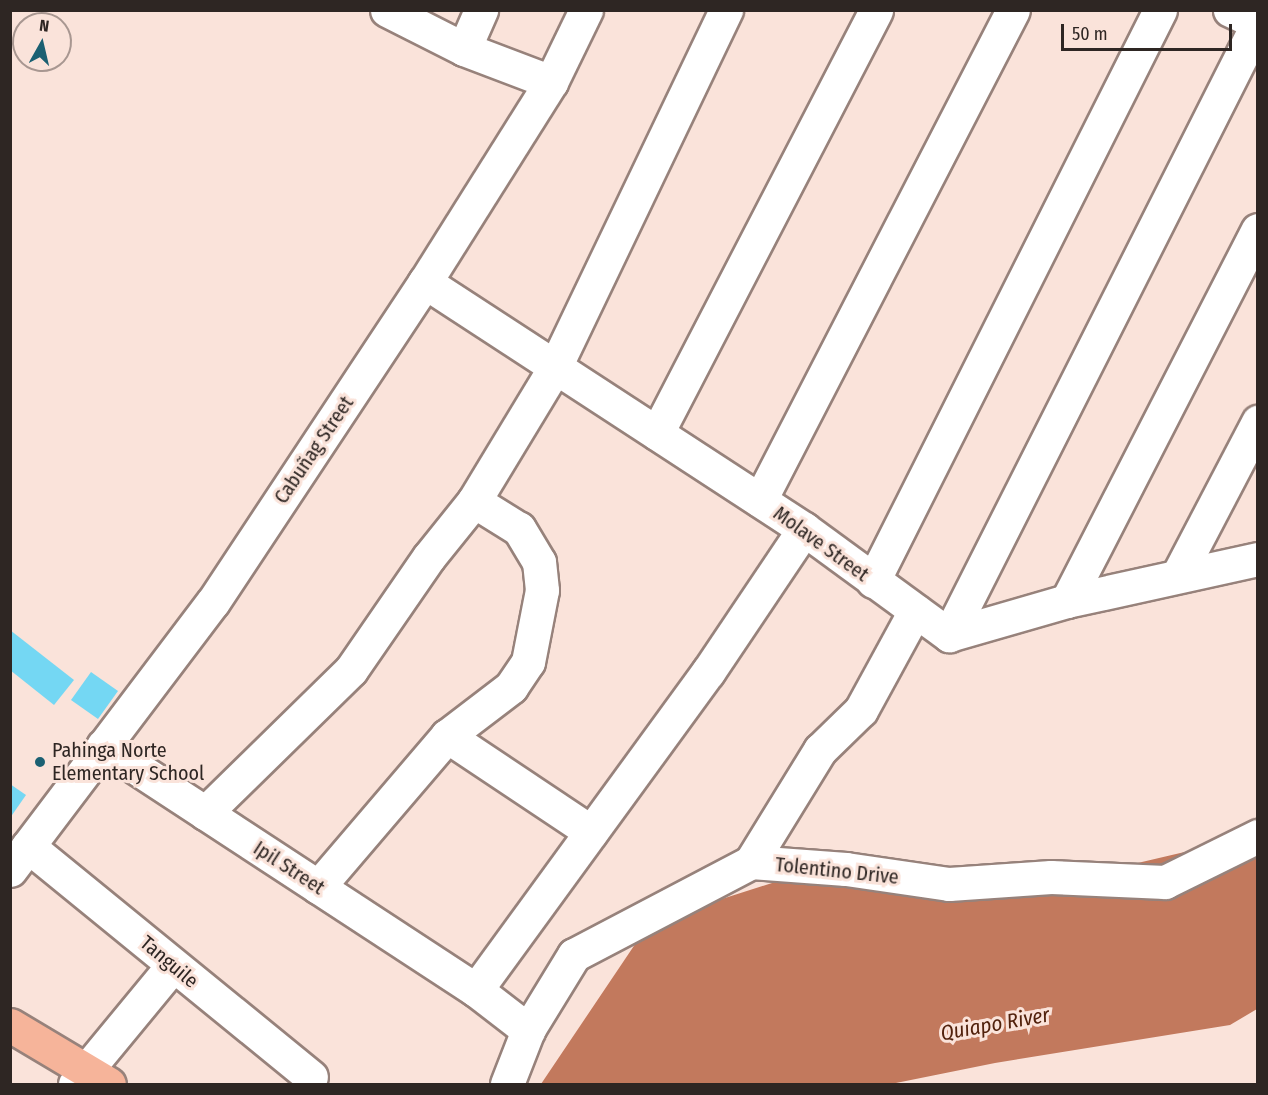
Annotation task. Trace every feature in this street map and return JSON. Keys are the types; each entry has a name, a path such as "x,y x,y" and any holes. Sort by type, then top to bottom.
{"highway":[{"path":"10,1025 89,1080"}],"street":[{"path":"387,10 464,50 551,82"},
{"path":"464,50 481,10"},
{"name":"Cabuñag Street","path":"19,858 213,602 425,282 551,82 586,10"},
{"path":"205,813 351,670 429,557 474,501 555,367 726,10"},
{"path":"657,433 876,10"},
{"path":"760,500 1014,10"},
{"path":"873,581 1160,10"},
{"path":"950,634 1257,23 1230,10"},
{"path":"1067,602 1257,230"},
{"name":"Molave Street","path":"425,282 804,529 873,581 950,634"},
{"path":"1178,575 1257,422"},
{"path":"318,887 447,736 511,687 528,662 542,590 539,562 519,529 474,501"},
{"path":"476,990 708,672 804,529"},
{"path":"950,634 1067,602 1178,575 1257,559"},
{"path":"751,862 820,750 861,710 915,611"},
{"path":"447,736 591,832"},
{"name":"Ipil Street","path":"103,746 476,990 528,1030"},
{"name":"Tolentino Drive","path":"507,1084 528,1030 574,956 751,862 846,869 949,884 1051,877 1165,882 1257,836"},
{"name":"Tanguile","path":"19,858 173,965 311,1077"},
{"path":"89,1080 173,965"}],"water":[{"name":"Quiapo River","path":"1257,835 1257,1009 1230,1025 995,1063 891,1084 541,1084 650,922 772,883 1078,877"}],"building":[{"path":"10,630 74,680 54,705 10,670"},
{"path":"91,672 118,691 98,719 71,700"},
{"path":"10,784 26,795 10,818"}],"place":[{"name":"Pahinga Norte Elementary School","path":"40,762"}]}
